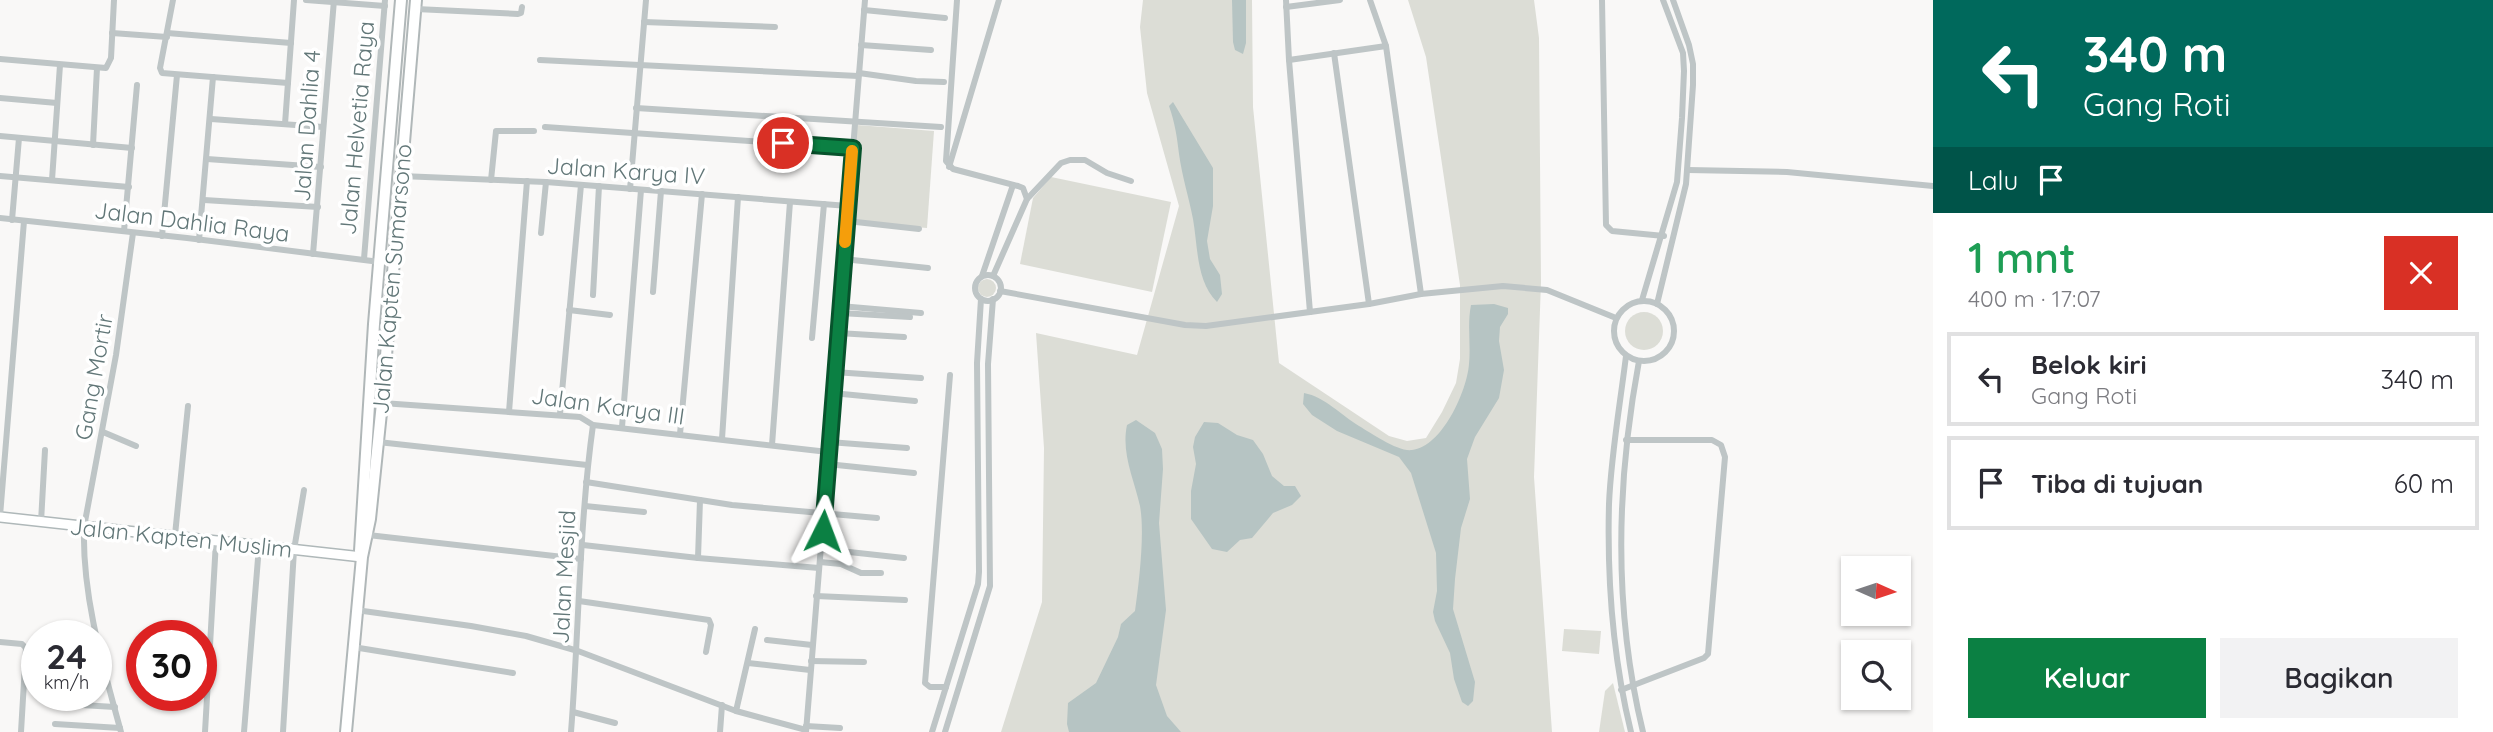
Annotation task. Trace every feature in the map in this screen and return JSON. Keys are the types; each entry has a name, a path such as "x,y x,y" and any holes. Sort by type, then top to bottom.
{"highway":[{"name":"Jalan Kapten Sumarsono","path":"362,557 359,547 401,0"},
{"name":"Jalan Kapten Sumarsono","path":"346,732 356,610 362,557 368,535 382,403 416,4"}],"street":[{"path":"0,59 106,68 110,63 114,0"},
{"path":"173,0 160,72 288,83"},
{"path":"285,124 294,0"},
{"path":"306,0 385,3"},
{"path":"630,189 646,0"},
{"path":"806,729 864,0"},
{"path":"949,167 945,155 957,0"},
{"path":"949,167 999,0"},
{"path":"1310,312 1286,3 1340,0"},
{"path":"1370,0 1386,46 1422,294"},
{"path":"1602,0 1606,225 1612,231 1673,236"},
{"path":"1642,300 1677,182 1683,53 1663,0"},
{"path":"1657,304 1688,170 1693,64 1673,0"},
{"name":"Jalan Dahlia 4","path":"313,254 334,1"},
{"name":"Jalan Helvetia Raya","path":"364,259 385,3"},
{"path":"416,4 517,14 521,13 522,7"},
{"path":"864,10 945,18"},
{"path":"644,22 775,27"},
{"path":"112,33 290,43"},
{"path":"861,45 931,50"},
{"path":"1289,60 1386,46"},
{"path":"1334,53 1369,304"},
{"path":"540,60 859,75 944,82"},
{"path":"52,180 60,65"},
{"path":"93,145 97,68"},
{"path":"162,236 177,75"},
{"path":"199,240 213,77"},
{"path":"124,231 137,85"},
{"path":"0,98 57,103"},
{"path":"636,108 941,127"},
{"path":"211,118 323,127"},
{"path":"545,127 853,148"},
{"path":"491,180 497,131 534,131"},
{"path":"0,136 132,148"},
{"path":"12,220 19,138"},
{"path":"207,159 321,167"},
{"path":"993,276 1027,199 1061,163 1070,160 1087,161 1107,173 1131,181"},
{"path":"949,167 1023,188 1027,199"},
{"path":"1688,170 1787,172 1933,186"},
{"path":"0,176 129,187"},
{"name":"Jalan Karya IV","path":"401,176 546,182 848,206"},
{"path":"509,412 527,181"},
{"path":"541,233 546,182"},
{"path":"560,414 581,185"},
{"path":"932,732 978,584 977,363 981,299 975,289 976,282 982,276 1013,185"},
{"path":"593,295 599,186"},
{"path":"622,427 640,190"},
{"path":"653,292 661,191"},
{"path":"680,434 702,194"},
{"path":"722,439 738,197"},
{"path":"204,200 318,207"},
{"path":"772,445 790,202"},
{"path":"812,338 824,204"},
{"name":"Jalan Dahlia Raya","path":"0,218 380,262"},
{"path":"0,516 24,221"},
{"path":"846,222 919,229"},
{"name":"Gang Mortir","path":"84,527 103,432 133,233"},
{"path":"843,259 928,268"},
{"path":"945,732 990,586 988,364 993,299 1000,290 999,282 993,276 982,276"},
{"path":"1000,290 1185,325 1206,326 1369,304 1422,294 1503,286 1539,289 1570,298 1616,318"},
{"path":"981,299 993,299"},
{"path":"1642,300 1664,309 1671,317 1674,332 1667,351 1649,361 1626,356 1614,336 1616,318 1625,307 1642,300"},
{"path":"569,310 610,315"},
{"path":"840,310 921,313"},
{"path":"840,310 910,317"},
{"path":"838,333 904,337"},
{"path":"1626,356 1609,502 1609,573 1621,690 1631,732"},
{"path":"1639,360 1626,440 1620,502 1620,564 1632,686 1643,732"},
{"path":"834,372 921,378"},
{"path":"946,687 929,687 925,683 950,375"},
{"path":"832,393 915,401"},
{"name":"Jalan Karya III","path":"382,403 580,416 593,425 828,452"},
{"path":"175,535 188,406"},
{"name":"Jalan Mesjid","path":"571,732 587,465 593,425"},
{"path":"103,432 136,446"},
{"path":"1621,690 1708,654 1725,457 1721,444 1712,440 1626,440"},
{"path":"378,442 587,465"},
{"path":"829,442 906,448"},
{"path":"41,522 45,450"},
{"path":"827,464 914,473"},
{"path":"978,472 989,472"},
{"path":"586,482 700,500 877,518"},
{"path":"284,732 294,550 304,490"},
{"path":"698,558 700,500"},
{"path":"585,506 644,512"},
{"name":"Jalan Kapten Muslim","path":"0,516 362,557"},
{"path":"55,724 120,730 86,586 84,527"},
{"path":"368,535 581,559"},
{"path":"205,732 216,541"},
{"path":"583,545 698,558 841,564 861,573 881,573"},
{"path":"244,732 259,546"},
{"path":"822,549 904,558"},
{"path":"816,596 905,600"},
{"path":"579,601 709,620 711,625 705,652"},
{"path":"356,610 526,636 578,650 736,710 806,729 839,728"},
{"path":"736,710 755,629"},
{"path":"767,640 812,645"},
{"path":"0,642 22,644 26,648 21,732"},
{"path":"959,644 969,649"},
{"path":"353,647 513,673"},
{"path":"811,661 864,662"},
{"path":"748,663 810,670"},
{"path":"720,732 722,705"},
{"path":"573,712 615,723"}],"shaded area":[{"path":"1143,0 1252,0 1253,107 1279,363 1389,436 1407,441 1426,438 1456,383 1460,359 1460,285 1426,57 1408,0 1534,0 1539,38 1541,282 1534,477 1552,732 1001,732 1042,602 1044,448 1036,333 1137,355 1179,206 1147,93 1140,27"},
{"path":"1232,0 1246,0 1246,43 1243,54 1235,50 1233,42"},
{"path":"1173,102 1213,168 1213,206 1207,241 1210,259 1220,275 1222,294 1217,302 1210,294 1201,274 1193,219 1169,106"},
{"path":"857,125 934,131 927,228 850,222"},
{"path":"1051,177 1171,202 1152,292 1020,264 1033,198"},
{"path":"987,279 993,282 996,288 993,294 987,297 981,294 978,288 981,282"},
{"path":"1494,304 1508,308 1508,314 1500,327 1499,341 1504,370 1499,398 1475,437 1467,459 1470,499 1461,528 1453,609 1475,682 1473,701 1468,706 1462,702 1454,679 1450,653 1435,621 1433,612 1437,591 1436,553 1411,473 1399,457 1337,431 1312,415 1303,404 1304,393 1312,395 1392,445 1406,450 1423,447 1443,429 1463,388 1469,364 1471,305"},
{"path":"1644,312 1657,318 1663,331 1657,344 1644,350 1631,344 1625,331 1631,318"},
{"path":"1136,420 1155,433 1162,449 1159,523 1166,610 1156,685 1167,716 1181,732 1069,732 1068,703 1096,683 1118,637 1121,624 1135,611 1142,530 1140,506 1127,456 1126,435 1127,425"},
{"path":"1204,422 1218,423 1237,435 1253,440 1263,454 1272,476 1284,486 1295,486 1301,496 1292,505 1273,513 1252,538 1240,540 1227,552 1212,549 1191,519 1191,491 1196,464 1193,447 1195,437"},
{"path":"1564,629 1601,631 1599,654 1562,651"},
{"path":"1613,683 1625,732 1599,732 1605,691"}],"slow traffic":[{"path":"845,242 852,151"}],"route":[{"path":"783,143 853,148 823,531"}]}
